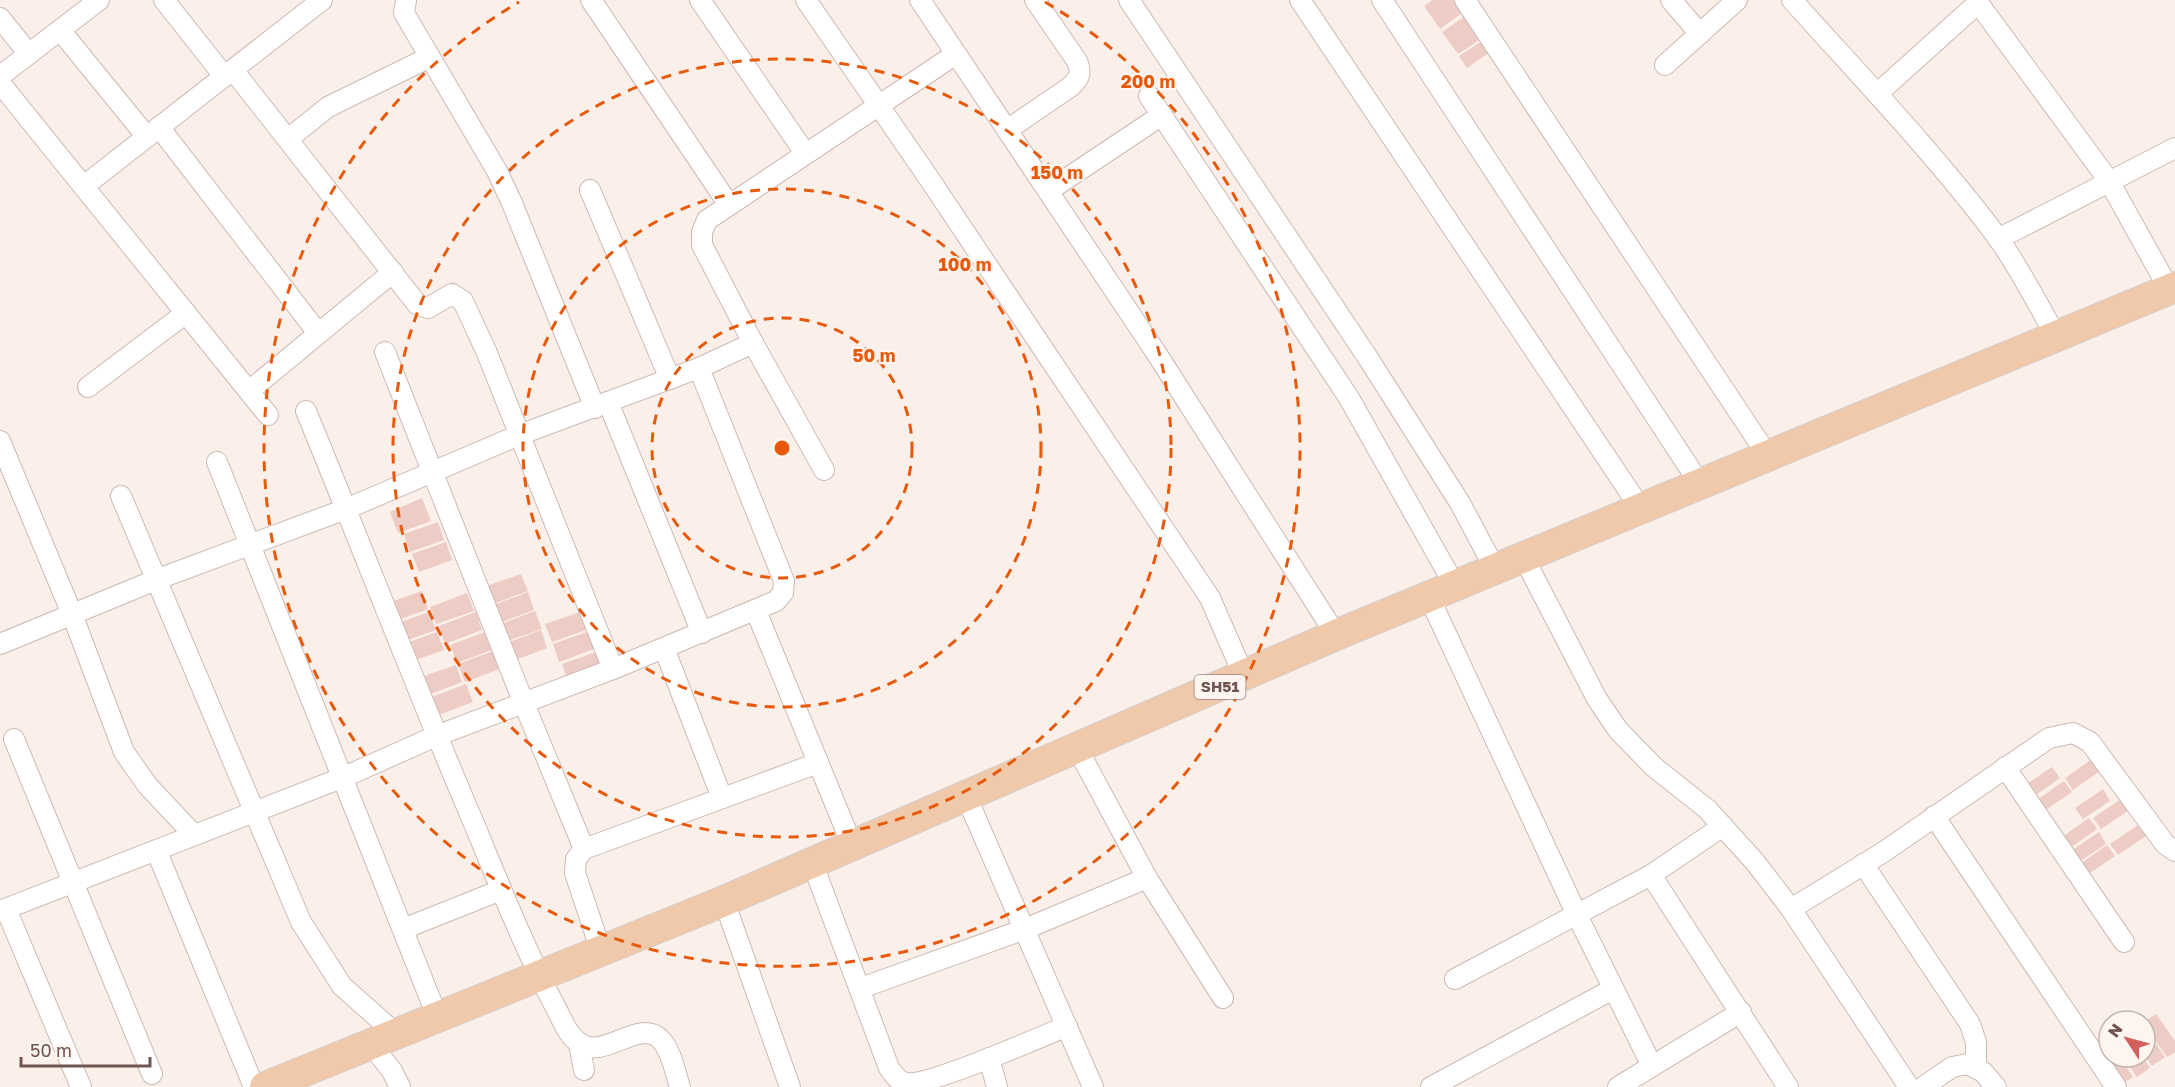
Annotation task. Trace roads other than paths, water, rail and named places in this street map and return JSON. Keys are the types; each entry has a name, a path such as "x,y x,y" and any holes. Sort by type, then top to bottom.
{"main road":[{"name":"SH51","path":"265,1087 308,1078 383,1039 437,1016 724,901 1336,635 2172,288"}],"street":[{"path":"0,76 99,0"},
{"path":"164,0 288,140 422,308 428,308 452,294 463,302 487,353 613,669"},
{"path":"84,186 229,73 301,6 322,0"},
{"path":"406,0 404,13 502,182 702,633"},
{"path":"591,0 729,205"},
{"path":"700,0 805,153"},
{"path":"806,0 1210,598 1244,676"},
{"path":"920,0 1155,351 1336,635"},
{"path":"1007,130 1070,87 1078,80 1081,70 1035,0"},
{"path":"1130,0 1368,358 1466,512 1495,569"},
{"path":"1300,0 1641,509"},
{"path":"1382,0 1701,484"},
{"path":"1465,0 1768,456"},
{"path":"1671,0 1700,34"},
{"path":"1665,65 1737,0"},
{"path":"1792,0 1922,145 1998,239 2019,270 2056,336"},
{"path":"1877,94 1977,1 2109,181 2172,288"},
{"path":"0,18 29,54"},
{"path":"60,30 153,132 318,333"},
{"path":"824,470 753,343 702,245 702,232 707,220 956,54"},
{"path":"288,140 328,107 430,57"},
{"path":"0,83 268,415"},
{"path":"1149,96 1349,398 1442,591 1577,915 1652,1066"},
{"path":"1048,191 1162,115"},
{"path":"1132,136 1173,132"},
{"path":"1998,239 2175,148"},
{"path":"590,190 670,379"},
{"path":"249,390 393,272"},
{"path":"88,387 186,313"},
{"path":"0,644 158,579 346,509 519,435 699,368 753,343"},
{"path":"385,352 522,701 584,849"},
{"path":"81,1087 3,910 344,777 436,736 522,701 613,669 776,601 783,592 784,581 699,368"},
{"path":"306,411 436,736 538,975 570,1034 579,1044 584,1070"},
{"path":"0,441 72,614 124,752 189,837"},
{"path":"217,462 437,1016"},
{"path":"120,496 158,579 301,922 342,986 383,1039 401,1087"},
{"path":"1524,558 1596,699 1618,730 1654,767 1707,809 1755,862 1791,909 1909,1087"},
{"path":"756,611 852,845"},
{"path":"664,648 722,798"},
{"path":"1791,909 1863,864 2035,746 2060,734 2073,733 2083,737 2097,750 2165,844 2175,851"},
{"path":"14,739 152,1074"},
{"path":"1077,748 1147,878 1223,998"},
{"path":"601,951 576,873 576,859 584,849 818,763"},
{"path":"2006,767 2124,942"},
{"path":"966,796 1093,1087"},
{"path":"1934,816 2116,1087"},
{"path":"1455,979 1650,876 1723,826"},
{"path":"161,850 254,1087"},
{"path":"812,862 895,1081 916,1083 989,1058 1067,1026"},
{"path":"1863,864 1970,1024 1976,1042 1976,1066"},
{"path":"1650,876 1788,1087"},
{"path":"861,988 1025,929 1147,878"},
{"path":"403,929 501,890"},
{"path":"724,901 790,1087"},
{"path":"1431,1087 1613,989"},
{"path":"1618,1087 1741,1012"},
{"path":"579,1044 601,1047 638,1034 652,1033 662,1040 668,1051 680,1087"},
{"path":"989,1058 997,1087"},
{"path":"1923,1087 1960,1064 1976,1066 1996,1087"}]}
